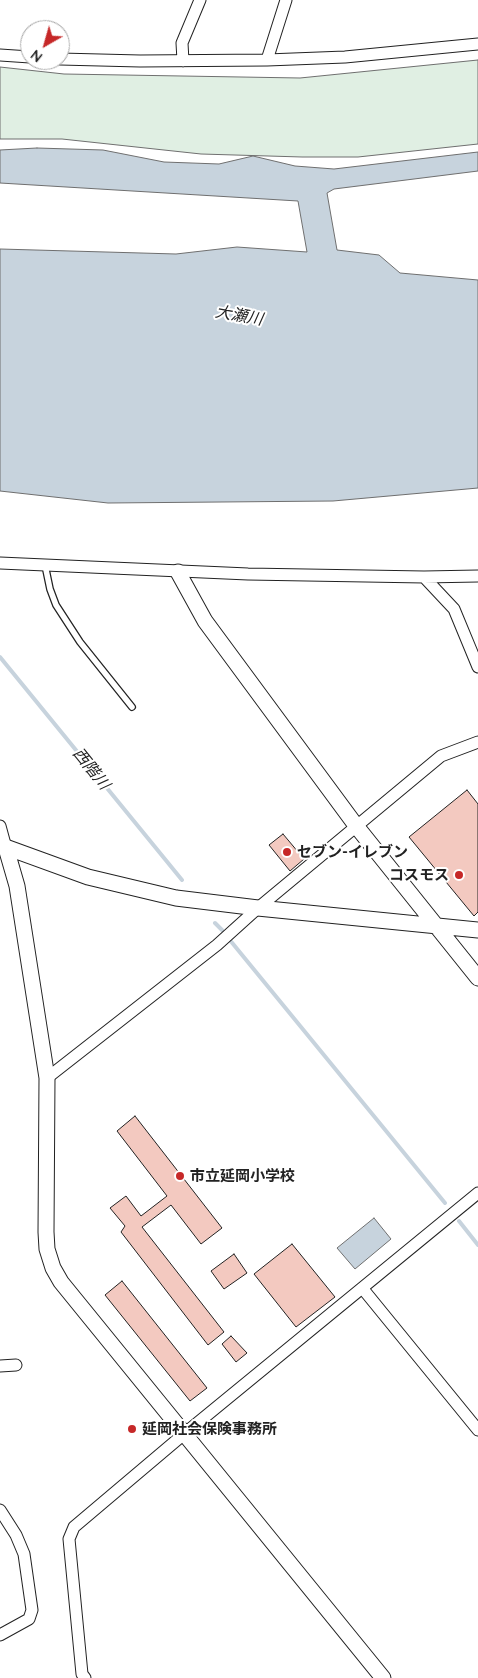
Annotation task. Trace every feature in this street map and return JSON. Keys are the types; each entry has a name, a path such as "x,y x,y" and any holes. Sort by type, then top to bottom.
{"street":[{"path":"183,61 182,43 200,0"},
{"path":"267,60 286,0"},
{"path":"70,59 183,61 345,58 478,44"},
{"path":"2,54 20,56"},
{"path":"0,563 17,562 178,572 424,577 478,576"},
{"path":"178,572 205,621 357,827 478,978"},
{"path":"424,577 454,609 478,667"},
{"path":"47,1078 217,945 258,908 441,756 478,742"},
{"path":"0,826 3,846 17,886 47,1078 46,1232 47,1249 53,1268 61,1282 383,1678"},
{"path":"3,846 88,876 176,898 478,930"},
{"path":"85,1678 82,1674 69,1540 74,1527 184,1434 478,1193"},
{"path":"363,1289 478,1430"},
{"path":"0,1366 16,1365"},
{"path":"0,1510 16,1535 24,1554 32,1610 29,1619 0,1635"}],"lane":[{"path":"45,565 50,590 56,605 80,642 132,707"}],"green space":[{"path":"478,60 478,144 358,157 302,157 201,154 62,139 0,139 0,67 64,74 300,78"}],"water":[{"name":"大瀬川","path":"37,148 103,150 164,162 219,164 253,156 295,166 334,169 478,152 478,171 334,189 327,193 337,250 379,255 400,273 478,280 478,488 333,501 108,503 0,491 0,249 176,254 237,247 307,252 298,201 0,183 0,150"},
{"path":"374,1218 391,1239 355,1269 337,1248"}],"building":[{"name":"コスモス","path":"467,790 478,804 478,912 474,916 409,837"},
{"name":"セブン-イレブン","path":"283,834 304,859 290,871 269,845"},
{"path":"135,1116 222,1228 201,1244 171,1205 142,1227 224,1332 208,1345 121,1232 125,1226 110,1208 126,1196 141,1216 167,1196 117,1131"},
{"path":"292,1244 335,1297 296,1327 254,1274"},
{"path":"234,1254 247,1273 224,1289 211,1271"},
{"path":"122,1281 207,1388 190,1401 105,1295"},
{"path":"231,1336 247,1353 236,1362 222,1344"}],"waterway":[{"name":"西階川","path":"0,657 182,880"},
{"path":"215,923 222,930"},
{"path":"229,939 445,1203"},
{"path":"459,1221 478,1245"}],"place":[{"name":"セブン-イレブン","path":"287,852"},
{"name":"コスモス","path":"459,875"},
{"name":"市立延岡小学校","path":"180,1176"},
{"name":"延岡社会保険事務所","path":"132,1429"}]}
